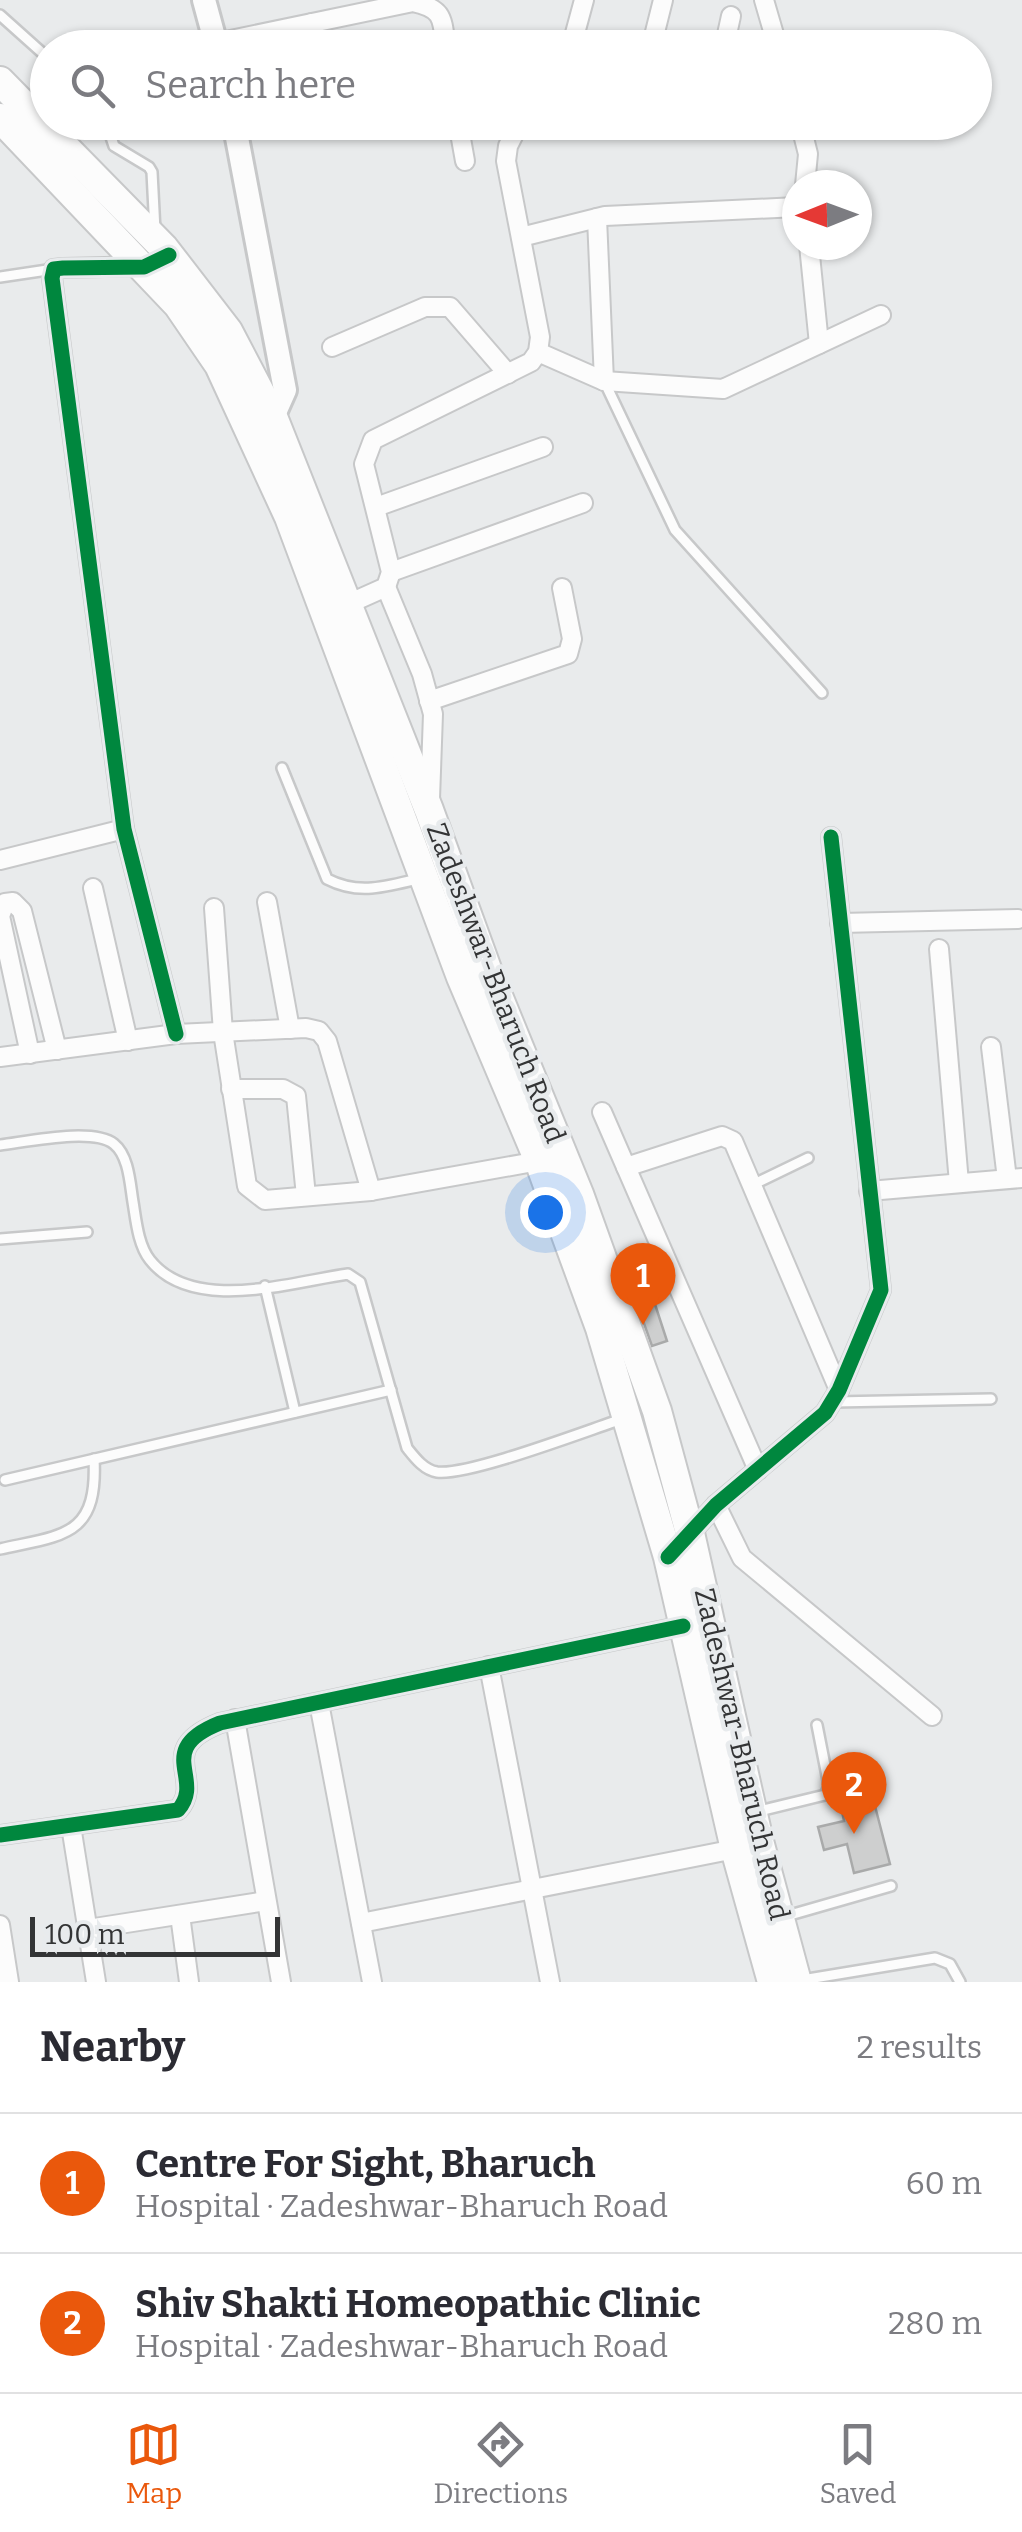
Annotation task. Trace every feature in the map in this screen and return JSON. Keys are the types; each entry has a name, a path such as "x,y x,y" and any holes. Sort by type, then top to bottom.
{"main road":[{"name":"Zadeshwar-Bharuch Road","path":"0,81 30,114"},
{"name":"Zadeshwar-Bharuch Road","path":"0,118 156,254 178,305 219,365 289,517 461,978 540,1161 628,1417 668,1557 735,1849 772,1982"},
{"name":"Zadeshwar-Bharuch Road","path":"53,140 228,331 273,417 612,1281 657,1411 690,1533 752,1812 795,1982"}],"street":[{"path":"204,0 213,30"},
{"path":"576,30 584,0"},
{"path":"656,30 663,0"},
{"path":"764,0 773,30"},
{"path":"285,30 413,2 433,7 442,18 444,30"},
{"path":"728,30 732,16"},
{"path":"312,24 313,30"},
{"path":"237,140 285,390 273,417"},
{"path":"461,140 465,161"},
{"path":"429,810 433,714 388,579 364,464 373,440 531,362 538,352 540,337 506,160 511,140"},
{"path":"804,140 806,170"},
{"path":"521,237 596,218 782,209"},
{"path":"596,218 604,381"},
{"path":"156,254 54,269 52,278 124,829 176,1034"},
{"path":"810,260 820,344"},
{"path":"332,347 425,306 438,306 450,308 508,374"},
{"path":"538,352 604,381 723,389 881,315"},
{"path":"376,508 543,447"},
{"path":"348,604 388,579 583,502"},
{"path":"429,701 568,654 572,639 562,588"},
{"path":"0,860 124,829"},
{"path":"668,1557 716,1505 836,1396 882,1290 832,837"},
{"path":"93,888 128,1041"},
{"path":"30,1054 0,916 5,904 13,902 22,911 58,1050"},
{"path":"267,902 290,1029"},
{"path":"214,908 223,1032 247,1186 265,1200 370,1191 540,1161"},
{"path":"840,923 1018,919"},
{"path":"939,949 959,1183"},
{"path":"0,1057 176,1034 319,1031 327,1042 370,1191"},
{"path":"869,1191 1014,1178 992,1048"},
{"path":"232,1089 283,1089 296,1096 306,1196"},
{"path":"602,1112 758,1470"},
{"path":"626,1167 722,1136 733,1141 836,1396"},
{"path":"716,1505 742,1558 932,1716"},
{"path":"0,1835 178,1810 186,1796 183,1755 187,1744 207,1728 235,1719 683,1626"},
{"path":"489,1666 550,1982"},
{"path":"319,1703 372,1982"},
{"path":"235,1719 281,1982"},
{"path":"71,1826 96,1982"},
{"path":"361,1923 735,1849"},
{"path":"88,1929 266,1901"},
{"path":"180,1915 189,1982"},
{"path":"0,1925 9,1982"}],"lane":[{"path":"0,14 30,42"},
{"path":"112,140 114,146 152,172 156,254"},
{"path":"0,277 54,269"},
{"path":"604,381 675,530 822,693"},
{"path":"282,768 327,879 345,888 370,890 425,878"},
{"path":"0,1144 74,1136 99,1137 114,1144 124,1158 138,1232 148,1258 170,1279 223,1292 348,1274 360,1282 408,1448 418,1462 436,1472 472,1467 628,1417"},
{"path":"752,1185 808,1158"},
{"path":"0,1239 87,1232"},
{"path":"264,1286 294,1412"},
{"path":"4,1480 392,1390"},
{"path":"836,1396 991,1399"},
{"path":"0,1550 68,1534 82,1520 90,1502 94,1459"},
{"path":"752,1812 826,1796 829,1786 817,1725"},
{"path":"780,1918 891,1886"},
{"path":"795,1982 935,1958 950,1964 960,1982"}],"building":[{"path":"652,1295 667,1341 652,1346 636,1301"},
{"path":"868,1779 890,1864 854,1873 847,1844 824,1850 818,1827 844,1821 837,1787"}],"cycle path":[{"path":"169,255 144,267 54,269 52,278 124,829 176,1034"},
{"path":"668,1557 716,1505 825,1413 839,1390 881,1290 831,837"},
{"path":"0,1835 178,1810 187,1787 184,1754 200,1733 220,1723 683,1626"}],"place":[{"name":"Centre For Sight, Bharuch","path":"643,1325"},
{"name":"Shiv Shakti Homeopathic Clinic","path":"854,1834"}]}
